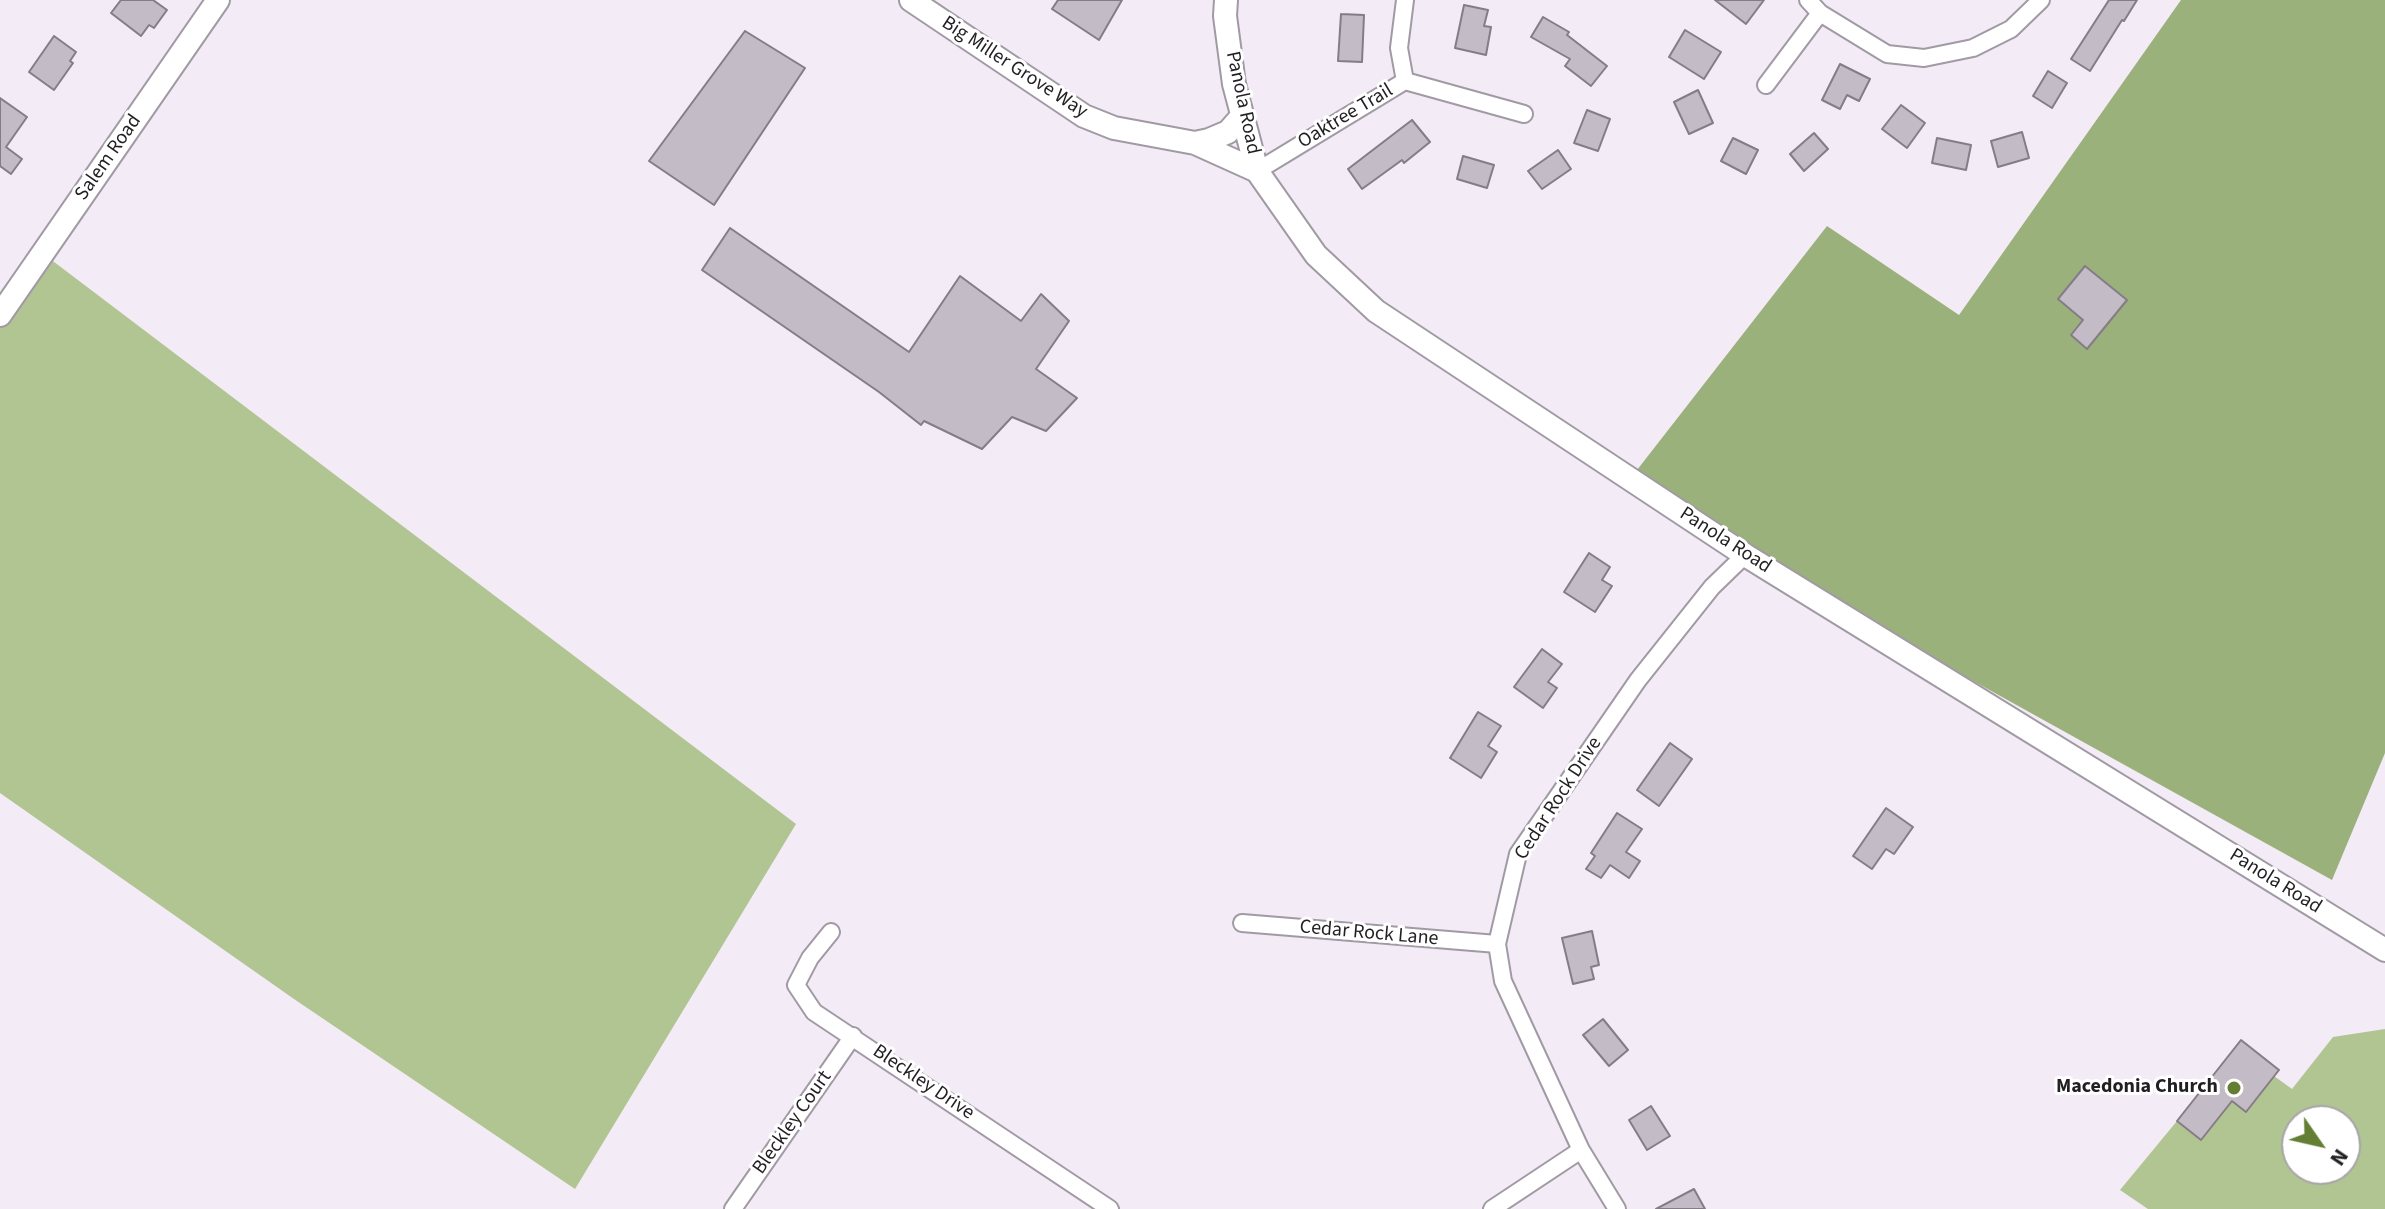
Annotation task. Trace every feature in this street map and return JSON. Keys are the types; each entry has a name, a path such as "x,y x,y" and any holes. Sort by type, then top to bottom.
{"main road":[{"name":"Salem Road","path":"0,315 218,0"},
{"name":"Big Miller Grove Way","path":"911,0 1084,116 1114,128 1195,143 1257,171"},
{"name":"Panola Road","path":"1226,0 1225,16 1234,84 1257,171 1316,255 1376,311 1745,555 2385,950"},
{"path":"1195,143 1228,132 1242,116"}],"street":[{"name":"Oaktree Trail","path":"1257,171 1405,81 1399,48 1405,0"},
{"path":"1808,0 1820,13 1887,54 1924,58 1973,48 2011,29 2041,0"},
{"path":"1766,85 1820,13"},
{"path":"1405,81 1524,114"},
{"name":"Cedar Rock Drive","path":"1617,1209 1581,1150 1503,981 1497,944 1518,854 1638,680 1712,587 1745,555"},
{"name":"Cedar Rock Lane","path":"1242,923 1497,944"},
{"name":"Bleckley Drive","path":"831,932 810,958 796,985 814,1012 1110,1209"},
{"name":"Bleckley Court","path":"733,1209 853,1036"},
{"path":"1492,1209 1581,1150"}],"green space":[{"path":"2181,0 2385,0 2385,753 2332,880 1737,550 1637,470 1827,226 1959,315"},
{"path":"33,246 796,824 575,1189 294,999 0,793 0,293"},
{"path":"2385,1029 2385,1209 2148,1209 2120,1190 2177,1121 2201,1140 2232,1101 2274,1076 2292,1089 2333,1037"}],"building":[{"path":"121,0 153,0 167,10 154,28 149,25 141,36 111,13"},
{"path":"1058,0 1122,0 1099,40 1052,9"},
{"path":"1715,0 1764,0 1746,24"},
{"path":"2109,0 2137,0 2090,71 2071,59"},
{"path":"1464,5 1488,10 1484,26 1491,27 1486,55 1455,48"},
{"path":"1341,14 1364,15 1362,62 1338,61"},
{"path":"1543,17 1569,32 1567,35 1607,66 1591,86 1565,66 1570,59 1531,37"},
{"path":"1685,30 1721,52 1704,79 1669,57"},
{"path":"745,31 805,68 714,205 649,161"},
{"path":"54,36 76,52 70,61 73,63 54,90 29,72"},
{"path":"1840,64 1870,79 1859,101 1847,95 1840,109 1822,100"},
{"path":"2048,71 2067,83 2052,108 2033,96"},
{"path":"1698,90 1713,123 1689,134 1674,102"},
{"path":"0,98 27,117 6,147 22,159 11,174 0,166"},
{"path":"1901,105 1925,123 1907,148 1882,129"},
{"path":"1587,110 1610,119 1598,151 1574,143"},
{"path":"1412,120 1430,142 1404,163 1402,160 1362,189 1348,169"},
{"path":"2022,132 2029,158 1998,167 1991,141"},
{"path":"1814,133 1828,149 1804,171 1790,154"},
{"path":"1733,138 1758,150 1746,174 1721,161"},
{"path":"1937,138 1971,145 1966,170 1932,163"},
{"path":"1558,150 1571,169 1542,189 1528,171"},
{"path":"1463,156 1494,165 1487,188 1457,179"},
{"path":"730,228 909,352 960,276 1021,321 1041,294 1069,321 1036,369 1077,398 1046,431 1012,417 982,449 924,421 921,425 879,392 702,270"},
{"path":"2085,266 2127,300 2087,349 2071,335 2083,320 2058,299"},
{"path":"1589,553 1610,567 1602,580 1612,586 1595,612 1564,592"},
{"path":"1542,649 1562,664 1548,682 1557,688 1543,708 1514,687"},
{"path":"1478,712 1501,726 1488,746 1497,752 1481,778 1450,758"},
{"path":"1670,743 1692,759 1659,806 1637,790"},
{"path":"1886,808 1913,827 1894,854 1886,849 1872,869 1853,856"},
{"path":"1617,813 1642,829 1626,852 1640,861 1629,878 1610,865 1601,878 1586,869 1595,856 1591,853"},
{"path":"1592,931 1599,965 1591,967 1594,979 1573,984 1562,938"},
{"path":"1603,1019 1628,1050 1609,1066 1583,1035"},
{"name":"Macedonia Church","path":"2241,1040 2279,1070 2246,1112 2232,1101 2201,1140 2177,1121"},
{"path":"1651,1106 1670,1136 1647,1150 1629,1120"},
{"path":"1694,1189 1705,1209 1656,1209"}],"place":[{"name":"Macedonia Church","path":"2234,1088"}]}
